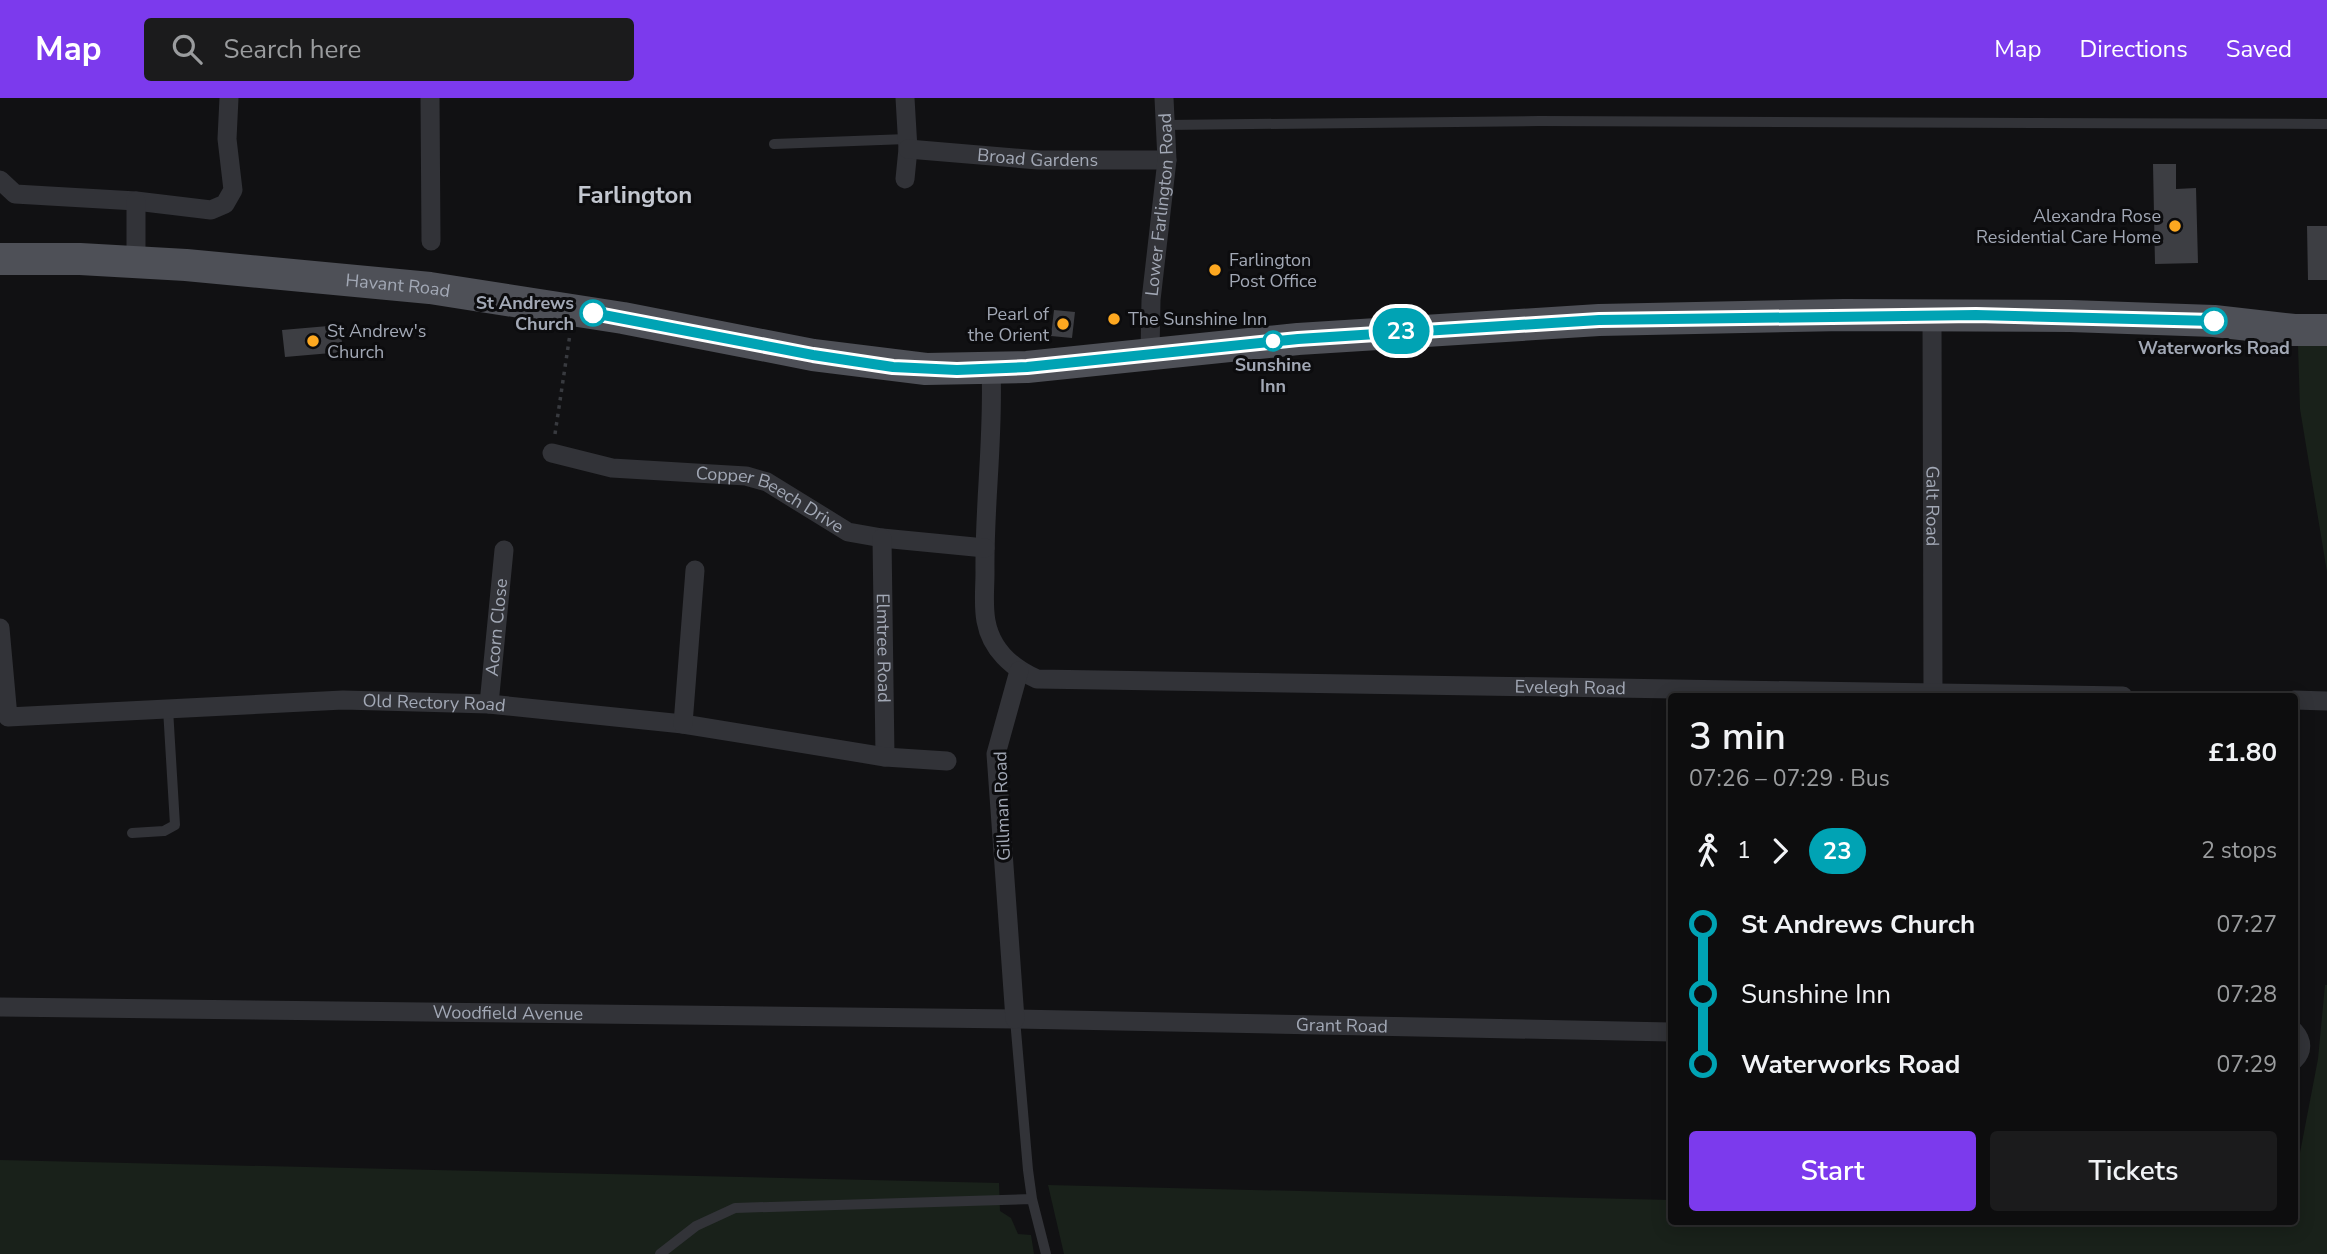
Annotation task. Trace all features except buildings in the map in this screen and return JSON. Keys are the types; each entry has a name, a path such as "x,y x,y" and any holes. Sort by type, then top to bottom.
{"main road":[{"name":"Havant Road","path":"0,260 80,259 136,262 430,288 623,318 813,355 926,369 990,369 1373,333 1599,320 1817,316 2070,316 2214,321 2294,330 2327,330"},
{"name":"Havant Road","path":"2214,321 2290,311 2327,310"}],"street":[{"path":"0,180 15,194 136,201 211,210 225,204 233,190 227,139 229,98"},
{"path":"430,98 431,241"},
{"path":"905,98 905,179"},
{"name":"Lower Farlington Road","path":"1150,353 1151,300 1167,160 1164,98"},
{"name":"Broad Gardens","path":"907,144 1038,160 1167,160"},
{"path":"136,201 136,262"},
{"name":"Galt Road","path":"1932,317 1933,693"},
{"path":"990,369 992,406 985,548 986,621 993,642 1019,671"},
{"name":"Copper Beech Drive","path":"552,453 612,468 746,476 767,482 848,532 985,548"},
{"name":"Elmtree Road","path":"882,538 885,757"},
{"name":"Acorn Close","path":"489,704 504,550"},
{"path":"683,724 695,570"},
{"name":"Old Rectory Road","path":"0,628 8,717 343,700 489,704 683,724 885,757 947,761"},
{"name":"Evelegh Road","path":"1019,671 1037,678 1050,679 1874,693"},
{"name":"Gillman Road","path":"1015,1019 996,754 1019,671"},
{"path":"2298,700 2327,701"},
{"name":"Woodfield Avenue","path":"0,1007 1015,1019"},
{"name":"Grant Road","path":"1015,1019 1668,1032"},
{"path":"2298,1038 2301,1043 2298,1054"}],"lane":[{"path":"1166,124 1539,121 2327,124"},
{"path":"774,144 907,144"},
{"path":"132,833 164,831 175,825 169,709"},
{"name":"Gillman Road","path":"1015,1019 1032,1199 1046,1254"},
{"path":"660,1254 696,1226 735,1208 1032,1199"}],"path":[{"path":"552,453 569,345"}],"shaded area":[{"path":"2298,346 2327,346 2327,572 2300,409"},
{"path":"2327,985 2327,1254 1064,1254 1048,1185 1668,1200 1668,1225 2298,1225 2298,1163 2318,1059"},
{"path":"0,1160 999,1183 1000,1211 1011,1218 1018,1234 1031,1235 1034,1254 0,1254"}],"bus line":[{"name":"23","path":"593,313 813,355 893,367 957,370 1027,367 1397,331 1599,320 1976,315 2214,321"}],"place":[{"name":"Alexandra Rose Residential Care Home","path":"2175,226"},
{"name":"Farlington Post Office","path":"1215,270"},
{"name":"St Andrews Church","path":"593,313"},
{"name":"The Sunshine Inn","path":"1114,319"},
{"name":"Waterworks Road","path":"2214,321"},
{"name":"Pearl of the Orient","path":"1063,324"},
{"name":"St Andrew's Church","path":"313,341"},
{"name":"Sunshine Inn","path":"1273,341"}],"district":[{"name":"Farlington","path":"635,195"}]}
